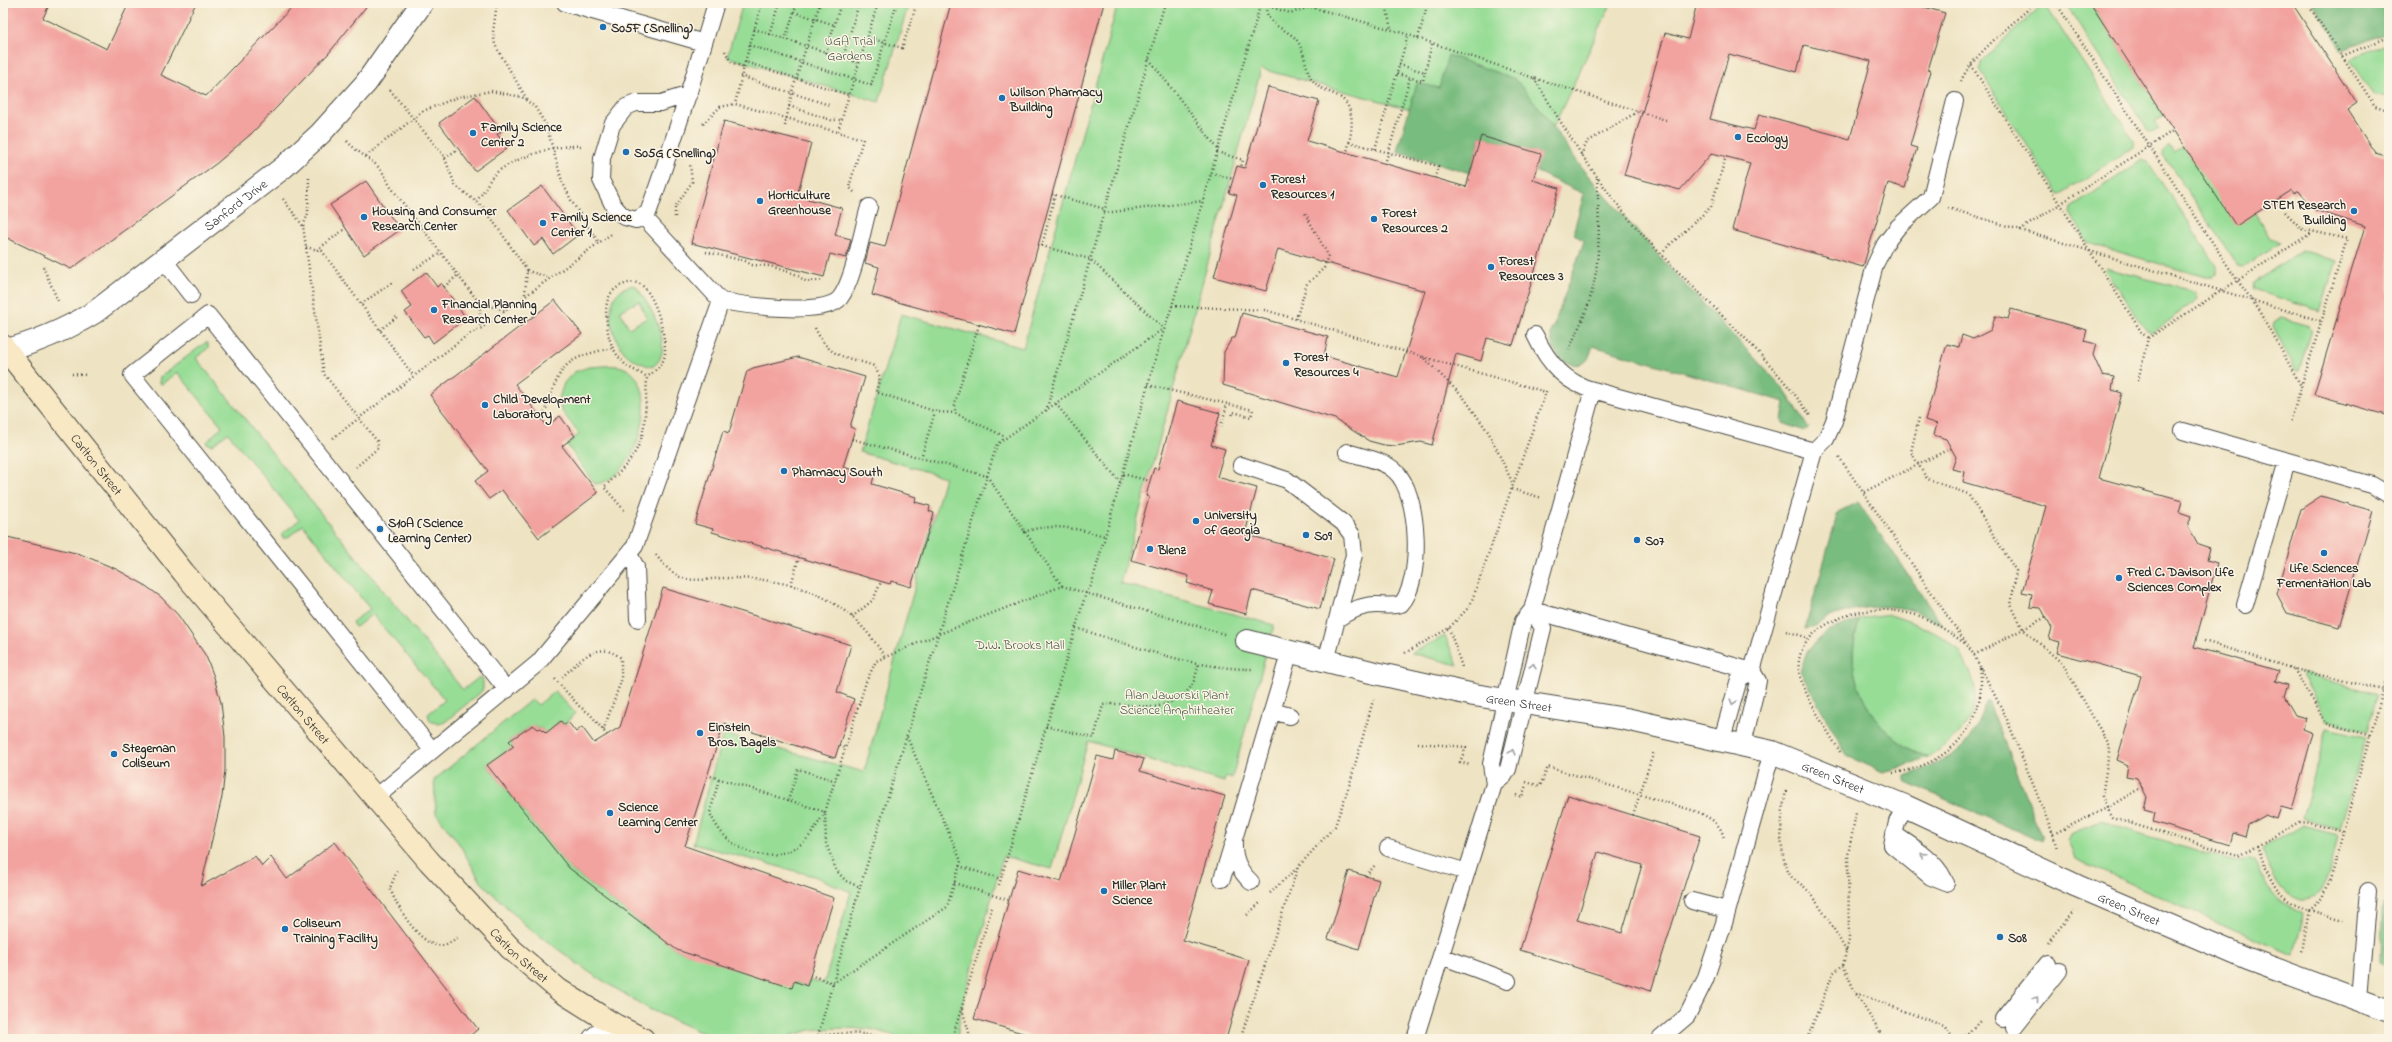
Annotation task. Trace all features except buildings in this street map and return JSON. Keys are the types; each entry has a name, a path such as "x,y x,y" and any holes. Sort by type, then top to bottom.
{"street":[{"name":"Sanford Drive","path":"4,349 76,324 95,312 284,167 320,134 366,83 422,3"},
{"name":"Carlton Street","path":"4,349 184,573 421,852 511,949 559,990 613,1024 643,1039"},
{"name":"Green Street","path":"1247,641 1371,672 1515,702 1626,719 1772,752 1905,806 2077,886 2240,956 2293,977 2359,999 2389,1011"},
{"path":"594,1039 613,1024"}],"lane":[{"path":"565,3 704,44"},
{"path":"689,94 671,101 636,103 626,108 618,115 608,136 601,167 602,180 606,192 613,205 625,217 636,220 644,217 650,206 689,94 716,3"},
{"path":"1732,742 1739,680 1752,671 1814,451 1826,438 1834,421 1878,258 1898,227 1931,197 1955,101"},
{"path":"644,217 721,301 820,308 832,305 844,292 869,207"},
{"path":"163,259 191,295"},
{"path":"375,798 538,663 635,546 721,301"},
{"path":"432,750 132,375 208,315 507,690"},
{"path":"1535,335 1541,349 1556,370 1572,382 1593,390 1814,451"},
{"path":"1416,1039 1494,784 1491,764 1515,702 1523,621 1532,610 1593,390"},
{"path":"2183,431 2372,485 2389,495"},
{"path":"1337,619 1362,607 1377,605 1392,606 1401,604 1408,592 1415,543 1414,510 1404,481 1395,470 1387,465 1347,452"},
{"path":"2245,605 2287,461"},
{"path":"1241,464 1287,480 1348,529 1353,541 1355,553 1326,660"},
{"path":"629,554 636,567 638,619"},
{"path":"1532,610 1752,671"},
{"path":"1222,879 1290,651"},
{"path":"1272,711 1290,716"},
{"path":"1660,1039 1687,1016 1705,980 1728,910 1772,752"},
{"path":"1893,839 1897,822 1905,806"},
{"path":"1234,838 1234,854 1238,865 1252,882"},
{"path":"1384,854 1467,872"},
{"path":"2359,999 2368,891"},
{"path":"1692,901 1728,910"},
{"path":"1441,956 1508,981"},
{"path":"2008,1024 2053,967"}],"path":[{"path":"497,3 493,32 495,45 530,103"},
{"path":"735,104 740,76 762,3"},
{"path":"770,35 780,3"},
{"path":"785,40 797,3"},
{"path":"785,126 792,92 820,3"},
{"path":"826,53 842,3"},
{"path":"843,58 860,3 877,8"},
{"path":"838,131 878,3"},
{"path":"749,45 872,85 897,3"},
{"path":"867,37 902,48 916,3"},
{"path":"1046,412 1165,3"},
{"path":"1386,3 1391,30"},
{"path":"1418,38 1428,3"},
{"path":"1955,101 1965,72 2036,3"},
{"path":"2056,3 2237,280 2253,300 2301,386"},
{"path":"2307,3 2375,106 2389,110"},
{"path":"999,885 1086,593 1092,586 1164,329 1261,4 1290,13 1311,7 1418,38 1534,78 1666,120"},
{"path":"1266,6 1267,14 1273,23 1296,40 1314,82 1321,89 1336,95 1344,102 1352,120 1347,152"},
{"path":"794,12 835,25"},
{"path":"754,29 859,63"},
{"path":"1375,149 1408,35"},
{"path":"2342,56 2389,37"},
{"path":"1397,74 1422,81 1432,43"},
{"path":"724,48 731,62 743,67"},
{"path":"1149,58 1218,151 1243,160 1241,167"},
{"path":"745,62 849,95"},
{"path":"1399,65 1425,72"},
{"path":"1971,65 2090,251 2148,338"},
{"path":"740,76 829,105"},
{"path":"1385,164 1410,78"},
{"path":"387,86 414,117 445,158 455,185 484,208 527,270 549,277"},
{"path":"366,156 423,111 458,97 479,92 492,91 522,97 535,108 546,125 554,148 562,181 572,202 599,243"},
{"path":"701,126 720,107 735,104 863,139 849,187 869,207"},
{"path":"789,106 831,120 841,120"},
{"path":"1581,156 1587,142 1638,112"},
{"path":"2019,230 2174,130"},
{"path":"346,139 356,150 381,168 390,186 480,304 480,329"},
{"path":"1349,142 1438,166 1435,178"},
{"path":"476,202 497,172 530,156 554,148 580,146"},
{"path":"445,158 458,148"},
{"path":"1661,253 1711,207 1726,156"},
{"path":"662,237 675,227 675,207 692,182 691,161"},
{"path":"1211,173 1233,179"},
{"path":"303,226 308,214 309,176"},
{"path":"1404,654 1449,628 1470,606 1546,392 1556,370 1567,354 1588,306 1596,275 1600,238 1597,176"},
{"path":"1042,246 1054,194 1105,209"},
{"path":"1931,197 1952,210 2321,321"},
{"path":"282,199 303,226 324,374 378,441 378,448 368,457"},
{"path":"1104,213 1203,201"},
{"path":"2285,212 2302,229 2347,239 2290,423"},
{"path":"1296,319 1307,284 1324,268 1328,255 1305,213"},
{"path":"317,250 346,228"},
{"path":"316,451 413,375 469,334 480,329 549,277 616,230"},
{"path":"2138,381 2148,338 2219,291 2314,232"},
{"path":"1038,245 1090,259 1164,329"},
{"path":"306,247 322,251 413,375"},
{"path":"688,265 708,251 745,261 752,265 770,266 795,274 807,282 819,282 828,279"},
{"path":"414,269 441,253"},
{"path":"43,267 60,306"},
{"path":"525,295 527,270"},
{"path":"444,287 458,275"},
{"path":"361,304 393,282"},
{"path":"630,282 640,284 651,297 661,321 666,347 663,365 647,377 624,364 612,348 608,334 606,310 610,296 620,286 630,282"},
{"path":"480,304 506,310"},
{"path":"1172,306 1265,310 1546,392"},
{"path":"808,308 823,344 834,354 874,366 878,370 880,377 876,392 935,412 955,413 1006,437"},
{"path":"380,330 398,316"},
{"path":"955,413 955,402 979,325"},
{"path":"817,1038 860,887 997,444 1046,412 1164,329"},
{"path":"542,420 564,365 578,356 612,348"},
{"path":"1423,357 1464,398 1489,433 1513,484"},
{"path":"72,374 88,374"},
{"path":"647,377 646,415 641,442 624,469 604,487 641,530 663,564 678,576 696,579 759,579 791,585 818,593 852,617 865,629 884,656"},
{"path":"1148,385 1253,410 1251,417 1233,412 1232,418"},
{"path":"1056,404 1120,483"},
{"path":"1221,427 1227,404"},
{"path":"921,458 935,412"},
{"path":"1920,418 1911,452 1927,479 1968,494 2016,571 2011,605 2023,629 2063,664 2110,747 2102,796 2113,818 2238,856 2299,822 2305,821 2343,831"},
{"path":"852,439 987,476 1062,586"},
{"path":"1864,492 1951,448"},
{"path":"1123,474 1150,481"},
{"path":"1512,489 1562,503"},
{"path":"1024,532 1041,527 1061,527 1105,536"},
{"path":"791,585 800,554"},
{"path":"852,617 873,600 881,582"},
{"path":"719,779 710,813 721,833 731,845 748,852 774,854 801,844 812,833 825,812 871,669 876,661 884,656 1062,586 1247,641"},
{"path":"1840,753 1801,679 1800,657 1809,638 1841,618 1876,610 1889,610 1918,616 1968,645"},
{"path":"1974,655 2046,617"},
{"path":"1076,628 1180,659 1233,669 1256,669"},
{"path":"1449,628 1463,669"},
{"path":"2204,641 2294,669 2383,690"},
{"path":"562,677 579,662 597,650 606,650 621,658 621,681 603,731"},
{"path":"1046,726 1094,738 1103,705 1118,702 1149,707 1161,706 1188,691 1193,684 1199,663"},
{"path":"1885,774 1902,772 1925,765 1937,758 1962,737 1975,718 1979,705 1980,664"},
{"path":"2294,669 2326,723 2372,736"},
{"path":"2301,955 2309,910 2322,898 2372,736 2389,670"},
{"path":"556,680 579,706 590,714 607,735"},
{"path":"1240,1039 1298,867 1335,826 1350,783 1376,690"},
{"path":"833,983 947,907 961,861 907,737"},
{"path":"1418,743 1466,747 1460,762 1472,766"},
{"path":"839,746 846,748"},
{"path":"1633,815 1655,750"},
{"path":"1521,781 1540,786 1548,767 1698,812 1716,822 1722,830 1724,844"},
{"path":"788,801 798,769 836,781"},
{"path":"707,775 825,812"},
{"path":"1524,792 1527,782"},
{"path":"2053,834 2107,808 2142,787"},
{"path":"1786,789 1783,804 1781,850 1791,876 1807,889 1824,912 1846,951"},
{"path":"1857,810 1848,855 1849,916 1846,951 1843,965 1855,992 1884,1039"},
{"path":"825,812 826,843 836,870 846,881 860,887"},
{"path":"2257,846 2276,891 2291,904 2343,920 2347,926"},
{"path":"1366,876 1384,854"},
{"path":"959,866 1001,879"},
{"path":"397,871 390,888 394,902 423,939 435,945 446,945 458,937"},
{"path":"954,883 1008,900"},
{"path":"952,1039 992,907"},
{"path":"2044,947 2074,911"},
{"path":"1807,1039 1833,973 1843,965"},
{"path":"810,975 833,983"},
{"path":"1855,992 1944,1026 1954,1039"},
{"path":"962,1009 971,1039"},
{"path":"1962,1039 1981,1020"},
{"path":"1018,1039 1020,1032"},
{"path":"806,1039 836,1034 873,1034 889,1039"},
{"path":"1572,1035 1583,1039"}],"green space":[{"name":"UGA Trial Gardens","path":"743,3 909,3 879,102 727,57"},
{"name":"D.W. Brooks Mall","path":"1118,3 1611,4 1545,145 1261,69 1120,583 1274,625 1232,778 1226,776 1224,782 1088,741 1052,869 1003,856 961,1010 957,1039 906,1039 871,1029 838,1028 810,1030 780,1039 716,1039 649,1009 589,972 525,925 481,882 460,845 436,813 434,780 532,699 538,705 555,691 575,713 564,725 560,721 546,733 541,728 538,729 533,725 509,741 514,746 487,765 569,868 677,950 807,986 809,981 824,983 851,892 814,876 693,844 723,734 864,772 945,477 860,452 901,314 1023,348"},
{"path":"2065,3 2090,3 2164,115 2155,121 2159,128 2151,132 2148,131"},
{"path":"2312,3 2389,3 2389,32 2343,50"},
{"path":"2043,4 2046,6 2134,141 2134,147 2061,194 2057,193 1980,70 1981,62"},
{"path":"2389,43 2389,94 2386,96 2375,96 2350,61 2354,57"},
{"path":"1448,55 1515,79 1542,111 1584,171 1677,276 1783,388 1809,428 1804,431 1783,423 1782,420 1785,402 1593,346 1588,359 1584,363 1576,365 1563,360 1555,352 1551,333 1584,241 1575,235 1574,230 1584,194 1535,171 1540,154 1481,136 1470,173 1397,151 1417,83 1439,88"},
{"path":"2169,145 2174,152 2184,146 2255,213 2270,238 2279,243 2244,267 2238,266 2163,155 2162,152"},
{"path":"2142,160 2148,162 2217,266 2217,273 2213,277 2205,277 2088,243 2070,213 2071,208"},
{"path":"2301,250 2337,261 2320,311 2253,290 2254,283"},
{"path":"2106,268 2196,292 2198,299 2151,333 2148,332 2105,270"},
{"path":"635,285 647,303 658,327 662,339 662,350 659,360 652,367 630,358 619,345 615,335 612,324 612,303 617,294 624,288","holes":["639,301 647,318 629,328 620,311"]},
{"path":"2281,318 2309,326 2312,330 2299,371 2296,371 2273,326 2274,322"},
{"path":"205,343 208,343 208,348 196,358 463,690 478,678 483,679 483,689 480,693 445,722 439,724 430,721 428,714 445,700 372,614 356,627 354,626 352,622 370,609 303,525 287,538 283,538 282,534 299,520 228,433 212,445 206,443 222,426 177,372 162,384 159,383 160,377"},
{"path":"618,366 635,376 642,391 644,410 641,430 634,450 624,467 610,479 595,484 567,445 579,434 561,410 559,398 564,383 574,372 589,367"},
{"path":"1858,502 1942,625 1914,611 1894,607 1874,607 1844,612 1815,626 1805,629 1838,512"},
{"path":"1890,615 1926,628 1951,644 1961,654 1974,683 1975,696 1973,709 1968,720 1961,731 1951,741 1928,757 1899,742 1886,730 1875,718 1866,704 1859,688 1855,672 1853,651 1859,619"},
{"path":"1859,619 1854,642 1853,656 1859,688 1866,704 1875,718 1899,742 1928,757 1902,767 1883,772 1847,756 1800,671 1807,651 1828,631"},
{"path":"1445,636 1458,665 1411,653"},
{"path":"2301,673 2377,694 2368,732 2327,720"},
{"path":"1988,700 2042,838 2041,841 1906,782 1906,776 1944,760 1954,754 1969,740"},
{"path":"2327,728 2366,737 2340,829 2302,819"},
{"path":"2101,820 2147,837 2236,862 2248,859 2254,862 2268,888 2278,900 2303,913 2302,923 2293,955 2075,859 2068,841 2071,834"},
{"path":"2302,826 2338,835 2330,870 2322,889 2314,896 2304,899 2296,898 2282,889 2269,867 2263,851 2265,847"},
{"path":"2389,903 2389,968 2381,962 2382,910 2383,905"}],"place":[{"name":"S05F (Snelling)","path":"603,27"},
{"name":"Wilson Pharmacy Building","path":"1002,98"},
{"name":"Family Science Center 2","path":"473,133"},
{"name":"Ecology","path":"1738,137"},
{"name":"S05G (Snelling)","path":"626,152"},
{"name":"Forest Resources 1","path":"1263,185"},
{"name":"Horticulture Greenhouse","path":"760,201"},
{"name":"STEM Research Building","path":"2354,211"},
{"name":"Housing and Consumer Research Center","path":"364,217"},
{"name":"Forest Resources 2","path":"1374,219"},
{"name":"Family Science Center 1","path":"543,223"},
{"name":"Forest Resources 3","path":"1491,267"},
{"name":"Financial Planning Research Center","path":"434,310"},
{"name":"Forest Resources 4","path":"1286,363"},
{"name":"Child Development Laboratory","path":"485,405"},
{"name":"Pharmacy South","path":"784,471"},
{"name":"University of Georgia","path":"1196,521"},
{"name":"S10A (Science Learning Center)","path":"380,529"},
{"name":"S09","path":"1306,535"},
{"name":"S07","path":"1637,540"},
{"name":"Blenz","path":"1150,549"},
{"name":"Life Sciences Fermentation Lab","path":"2324,553"},
{"name":"Fred C. Davison Life Sciences Complex","path":"2119,578"},
{"name":"Einstein Bros. Bagels","path":"700,733"},
{"name":"Stegeman Coliseum","path":"114,754"},
{"name":"Science Learning Center","path":"610,813"},
{"name":"Miller Plant Science","path":"1104,891"},
{"name":"Coliseum Training Facility","path":"285,929"},
{"name":"S08","path":"2000,937"}],"park label":[{"name":"Alan Jaworski Plant Science Amphitheater","path":"1177,702"}]}
